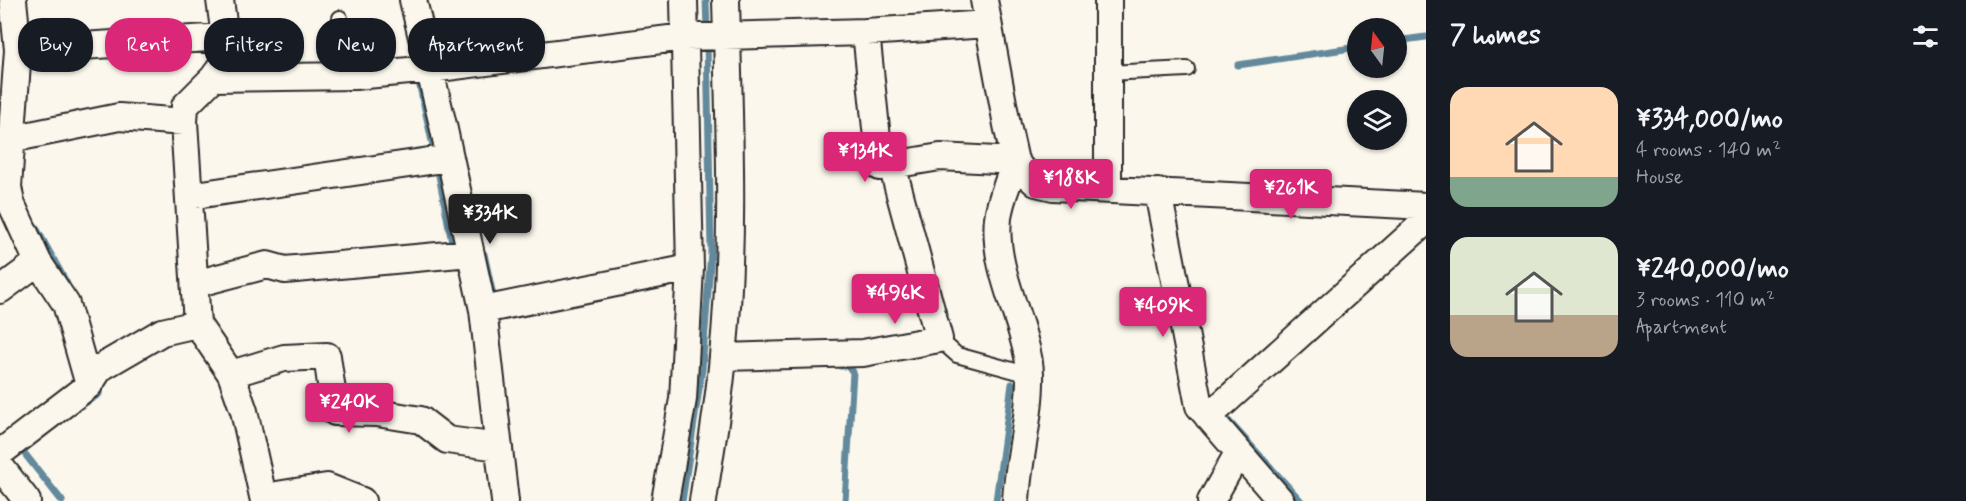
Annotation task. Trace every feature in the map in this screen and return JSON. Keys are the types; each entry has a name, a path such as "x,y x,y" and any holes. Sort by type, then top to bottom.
{"street":[{"path":"13,0 18,50 6,142 9,195 38,262 66,304 90,385"},
{"path":"220,0 222,18"},
{"path":"413,0 418,18"},
{"path":"665,501 683,399 690,268 688,37 684,0"},
{"path":"703,501 723,357 729,244 724,35 726,0"},
{"path":"1108,0 1108,189"},
{"path":"545,55 688,37 866,32 987,6 1015,161 1036,183 1053,187 1426,206"},
{"path":"866,32 880,167 940,157 1015,161"},
{"path":"93,45 204,38"},
{"path":"213,78 348,76 408,71"},
{"path":"217,72 185,106 183,122 197,324 231,374 244,411 264,499 327,487 362,501"},
{"path":"432,72 483,310 505,501"},
{"path":"6,142 119,117 183,122"},
{"path":"189,196 450,158"},
{"path":"1015,161 1002,198 997,235 1000,261 1029,357 1030,375 1016,501"},
{"path":"723,357 863,353 939,339 892,165"},
{"path":"1158,192 1199,406 1281,501"},
{"path":"1208,417 1426,221"},
{"path":"195,284 267,265 285,270 470,253"},
{"path":"0,290 38,262"},
{"path":"483,310 690,268"},
{"path":"0,453 90,385 100,368 162,332 197,324"},
{"path":"231,374 284,358 327,356 335,412 377,413 421,420 447,440 499,447"},
{"path":"1211,501 1238,453"},
{"path":"0,466 27,501"}],"lane":[{"path":"1108,73 1187,69"},
{"path":"347,72 348,76"},
{"path":"939,339 957,355 1030,375"}],"waterway":[{"path":"706,0 707,30"},
{"path":"1407,40 1426,37"},
{"path":"682,501 702,369 711,251 707,42"},
{"path":"1238,65 1347,49"},
{"path":"419,82 435,155"},
{"path":"437,165 452,242"},
{"path":"35,226 66,282"},
{"path":"484,254 494,300"},
{"path":"841,366 848,366 853,372 845,501"},
{"path":"996,501 1012,384"},
{"path":"85,403 99,394 98,386"},
{"path":"1225,417 1301,501"},
{"path":"25,446 21,449 62,501"}]}
